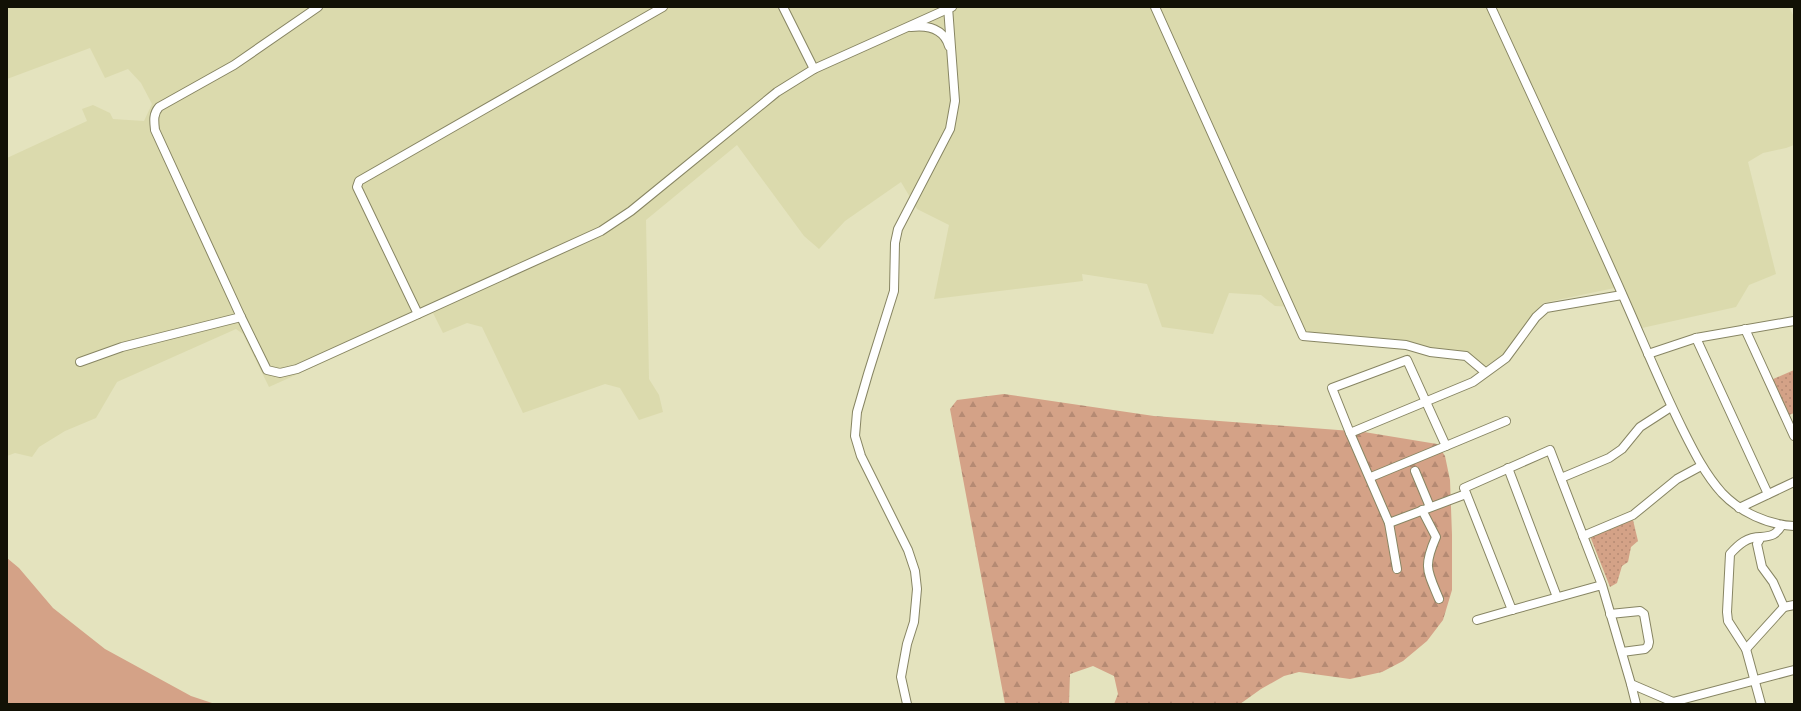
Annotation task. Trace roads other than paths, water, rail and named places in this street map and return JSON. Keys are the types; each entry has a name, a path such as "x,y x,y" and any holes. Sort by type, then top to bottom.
{"street":[{"path":"318,7 234,65 159,107 155,111 154,119 155,130 240,317 267,370 280,373 297,369 601,230 631,211 777,92 814,69 949,8 955,100 953,116 950,129 898,229 895,243 894,291 857,412 855,436 861,456 908,550 915,571 917,589 914,622 907,644 901,677 907,704"},
{"path":"418,314 357,186 359,181 663,7"},
{"path":"783,7 814,69"},
{"path":"1155,7 1303,336 1406,345 1430,352 1466,356 1485,372"},
{"path":"1491,7 1672,407 1701,466 1722,493 1739,508 1782,526 1794,526"},
{"path":"906,28 923,27 941,32 947,41 952,56"},
{"path":"1350,433 1473,382 1506,358 1536,317 1546,308 1622,295"},
{"path":"80,362 122,347 240,317"},
{"path":"1648,354 1696,338 1745,329 1793,323"},
{"path":"1745,329 1790,417 1794,436"},
{"path":"1696,338 1768,494"},
{"path":"1397,569 1389,523 1332,388 1407,360 1446,446"},
{"path":"1562,478 1609,458 1622,449 1640,426 1672,407"},
{"path":"1370,477 1506,421"},
{"path":"1512,610 1464,488 1550,450 1602,585 1636,704"},
{"path":"1583,536 1633,515 1677,479 1701,466"},
{"path":"1508,468 1557,597"},
{"path":"1415,471 1436,537 1428,556 1428,570 1439,599"},
{"path":"1739,508 1794,482"},
{"path":"1389,523 1466,494"},
{"path":"1761,704 1746,649 1728,621 1730,554 1740,543 1751,537 1771,536 1777,533 1782,526"},
{"path":"1761,537 1757,544 1762,567 1773,582 1784,607"},
{"path":"1477,620 1602,585"},
{"path":"1746,649 1784,607 1794,605"},
{"path":"1610,614 1640,611 1644,614 1649,642 1648,646 1645,649 1622,652"},
{"path":"1631,684 1673,702 1755,682 1794,670"}]}
